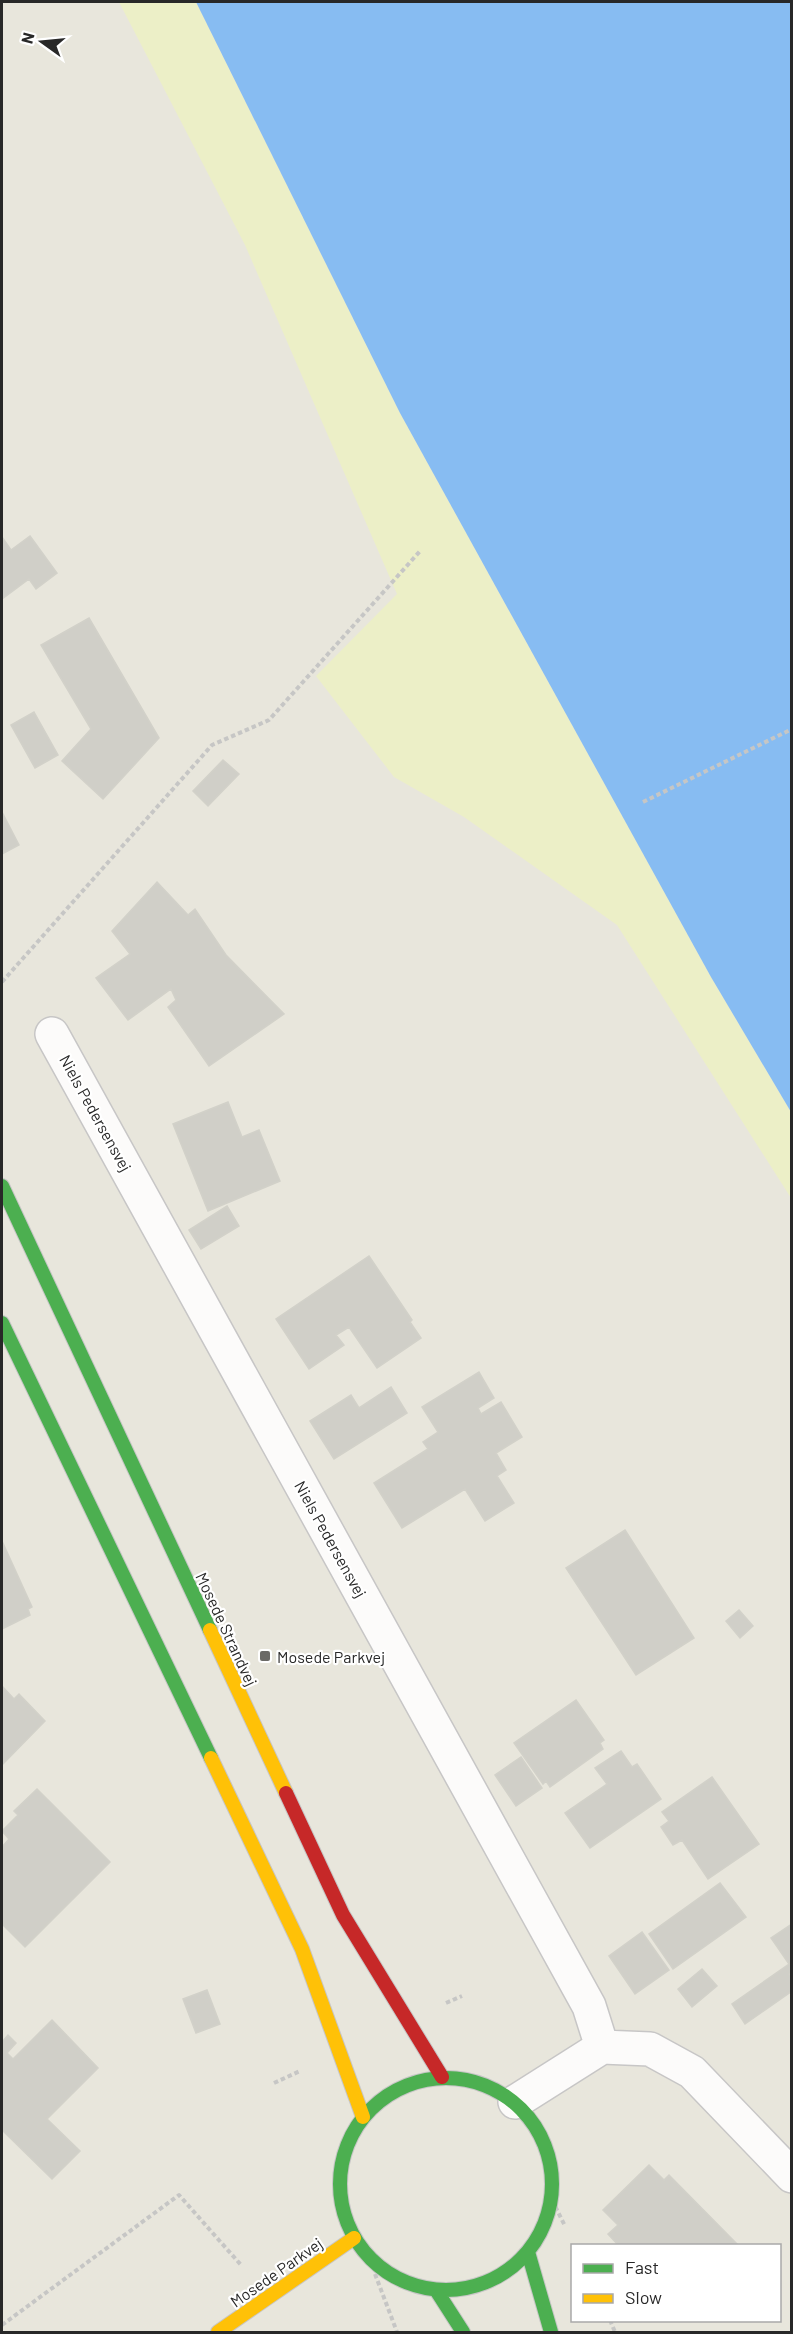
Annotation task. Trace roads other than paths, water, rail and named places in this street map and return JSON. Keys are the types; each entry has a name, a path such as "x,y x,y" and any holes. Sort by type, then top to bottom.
{"main road":[{"name":"Mosede Strandvej","path":"2,1186 343,1916 442,2077"},
{"path":"2,1323 302,1949 363,2117"},
{"path":"442,2077 468,2079 494,2087 515,2102 533,2122 546,2146 552,2172 552,2199 543,2227 528,2252 509,2270 487,2283 462,2290 436,2290 400,2281 370,2259 354,2238 342,2208 339,2176 346,2144 363,2117 385,2096 412,2082 442,2077"},
{"name":"Mosede Parkvej","path":"218,2332 354,2238"},
{"path":"528,2252 551,2332"},
{"path":"436,2290 463,2332"}],"street":[{"name":"Niels Pedersensvej","path":"52,1034 589,2006 602,2046"},
{"path":"515,2102 602,2046 650,2049 692,2072 792,2176"}],"water":[{"path":"196,2 791,2 791,1112 711,977 400,413"}],"place":[{"name":"Mosede Parkvej","path":"265,1656"}]}
